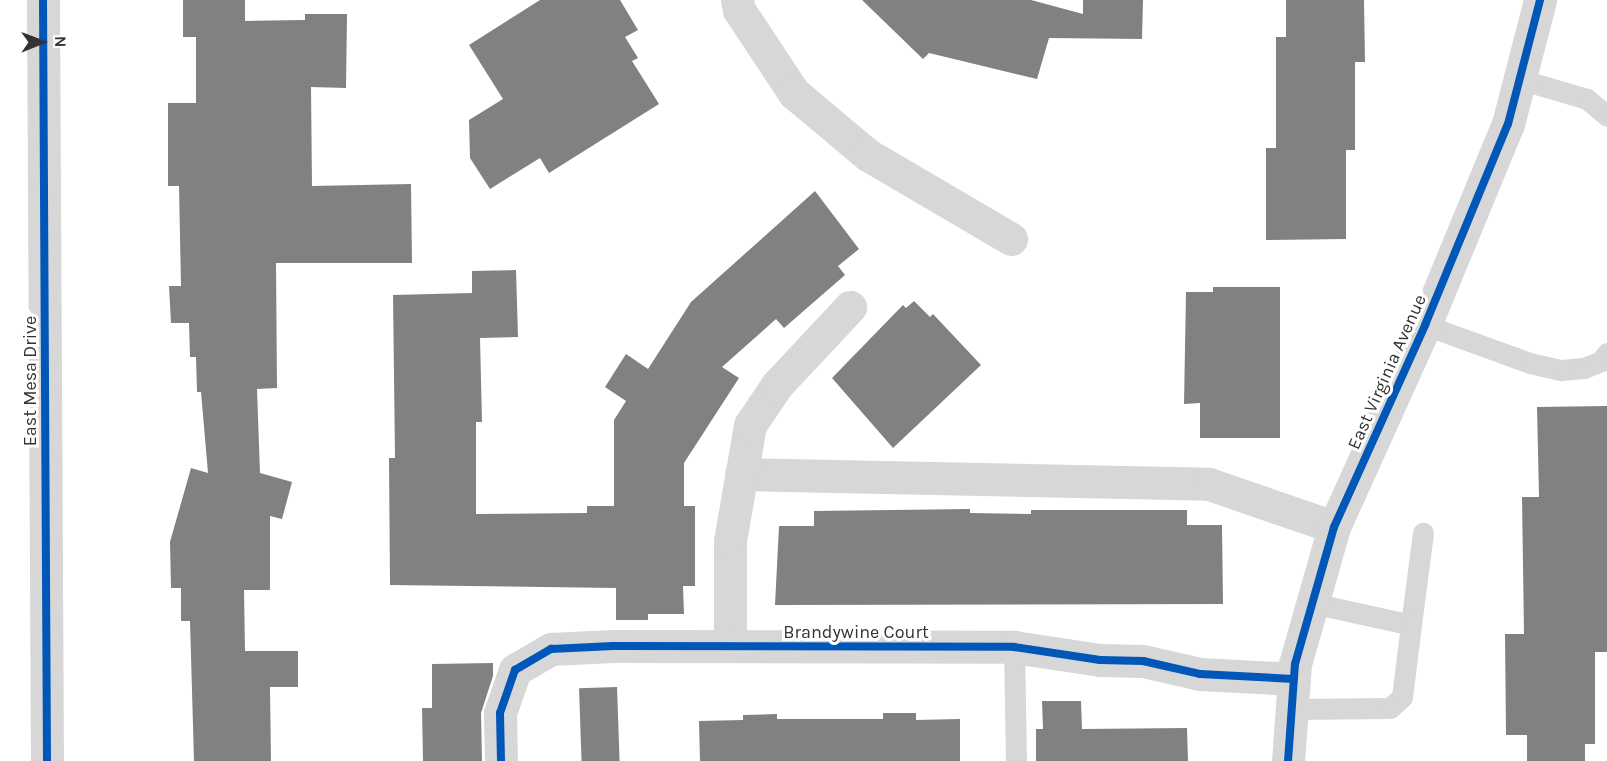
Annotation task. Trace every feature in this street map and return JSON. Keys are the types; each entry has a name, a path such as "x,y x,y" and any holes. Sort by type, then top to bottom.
{"street":[{"name":"East Mesa Drive","path":"43,0 46,761"},
{"path":"737,0 739,10 794,93 868,155 1011,239"},
{"name":"East Virginia Avenue","path":"1288,761 1293,694 1312,603 1334,527 1425,325 1508,124 1540,0"},
{"path":"730,646 730,541 750,425 777,385 850,307"},
{"path":"741,474 1209,484 1334,527"},
{"name":"Brandywine Court","path":"501,761 500,713 515,670 551,649 730,646 1014,647 1100,660 1143,661 1293,694"}],"lane":[{"path":"1520,79 1587,99 1607,116"},
{"path":"1425,325 1530,363 1561,370 1584,368 1601,361 1607,353"},
{"path":"1293,694 1390,708 1402,697 1423,533"},
{"path":"1312,603 1411,625"},
{"path":"1014,647 1016,761"}],"building":[{"path":"183,0 245,0 245,21 305,20 305,14 347,14 346,88 311,87 312,186 411,184 412,263 276,263 277,388 257,389 260,473 292,482 282,519 270,516 270,590 244,590 245,651 298,651 298,687 270,687 271,761 194,761 190,621 181,621 181,588 171,588 170,542 191,468 208,473 201,392 197,392 196,357 190,357 189,323 171,323 169,286 181,286 179,186 168,186 168,103 196,103 196,37 183,37"},
{"path":"540,0 620,0 638,30 625,37 638,58 632,61 659,104 549,173 540,158 490,189 470,158 469,120 503,99 469,45"},
{"path":"862,0 1031,0 1083,14 1083,0 1143,0 1142,39 1049,38 1037,79 929,53 923,59"},
{"path":"1286,0 1364,0 1365,62 1355,62 1355,150 1346,150 1346,239 1266,240 1266,148 1276,148 1276,37 1286,37"},
{"path":"815,191 859,249 838,266 845,275 784,328 776,319 722,367 739,378 684,463 684,506 695,506 695,586 683,586 684,614 648,614 648,620 616,620 616,588 390,585 389,458 395,458 393,295 472,293 472,271 516,270 518,337 480,338 482,422 476,422 476,514 587,513 587,506 614,506 614,420 626,401 605,387 626,354 648,369 691,302"},
{"path":"1213,287 1280,287 1280,438 1200,438 1200,403 1184,404 1186,292 1213,292"},
{"path":"914,301 930,317 933,314 981,365 893,448 832,378 903,305 906,308"},
{"path":"1607,406 1607,652 1595,652 1595,744 1585,744 1585,761 1527,761 1527,735 1506,735 1505,634 1524,634 1522,497 1539,497 1537,407"},
{"path":"970,509 970,513 1031,514 1031,510 1187,510 1187,525 1222,525 1223,604 775,605 779,526 814,526 814,511"},
{"path":"493,663 493,676 481,713 482,761 423,761 422,708 432,708 432,664"},
{"path":"617,687 620,761 582,761 579,688"},
{"path":"1042,701 1081,701 1082,729 1187,728 1188,761 1036,761 1036,729 1043,729"},
{"path":"883,713 916,713 916,720 960,719 960,761 700,761 699,721 743,720 743,715 777,714 777,719 883,719"}],"cycle path":[{"path":"43,0 47,761"},
{"path":"1288,761 1295,664 1334,527 1425,325 1508,124 1540,0"},
{"path":"501,761 500,713 515,670 551,649 613,646 1014,647 1100,660 1143,661 1200,674 1294,679"}]}
